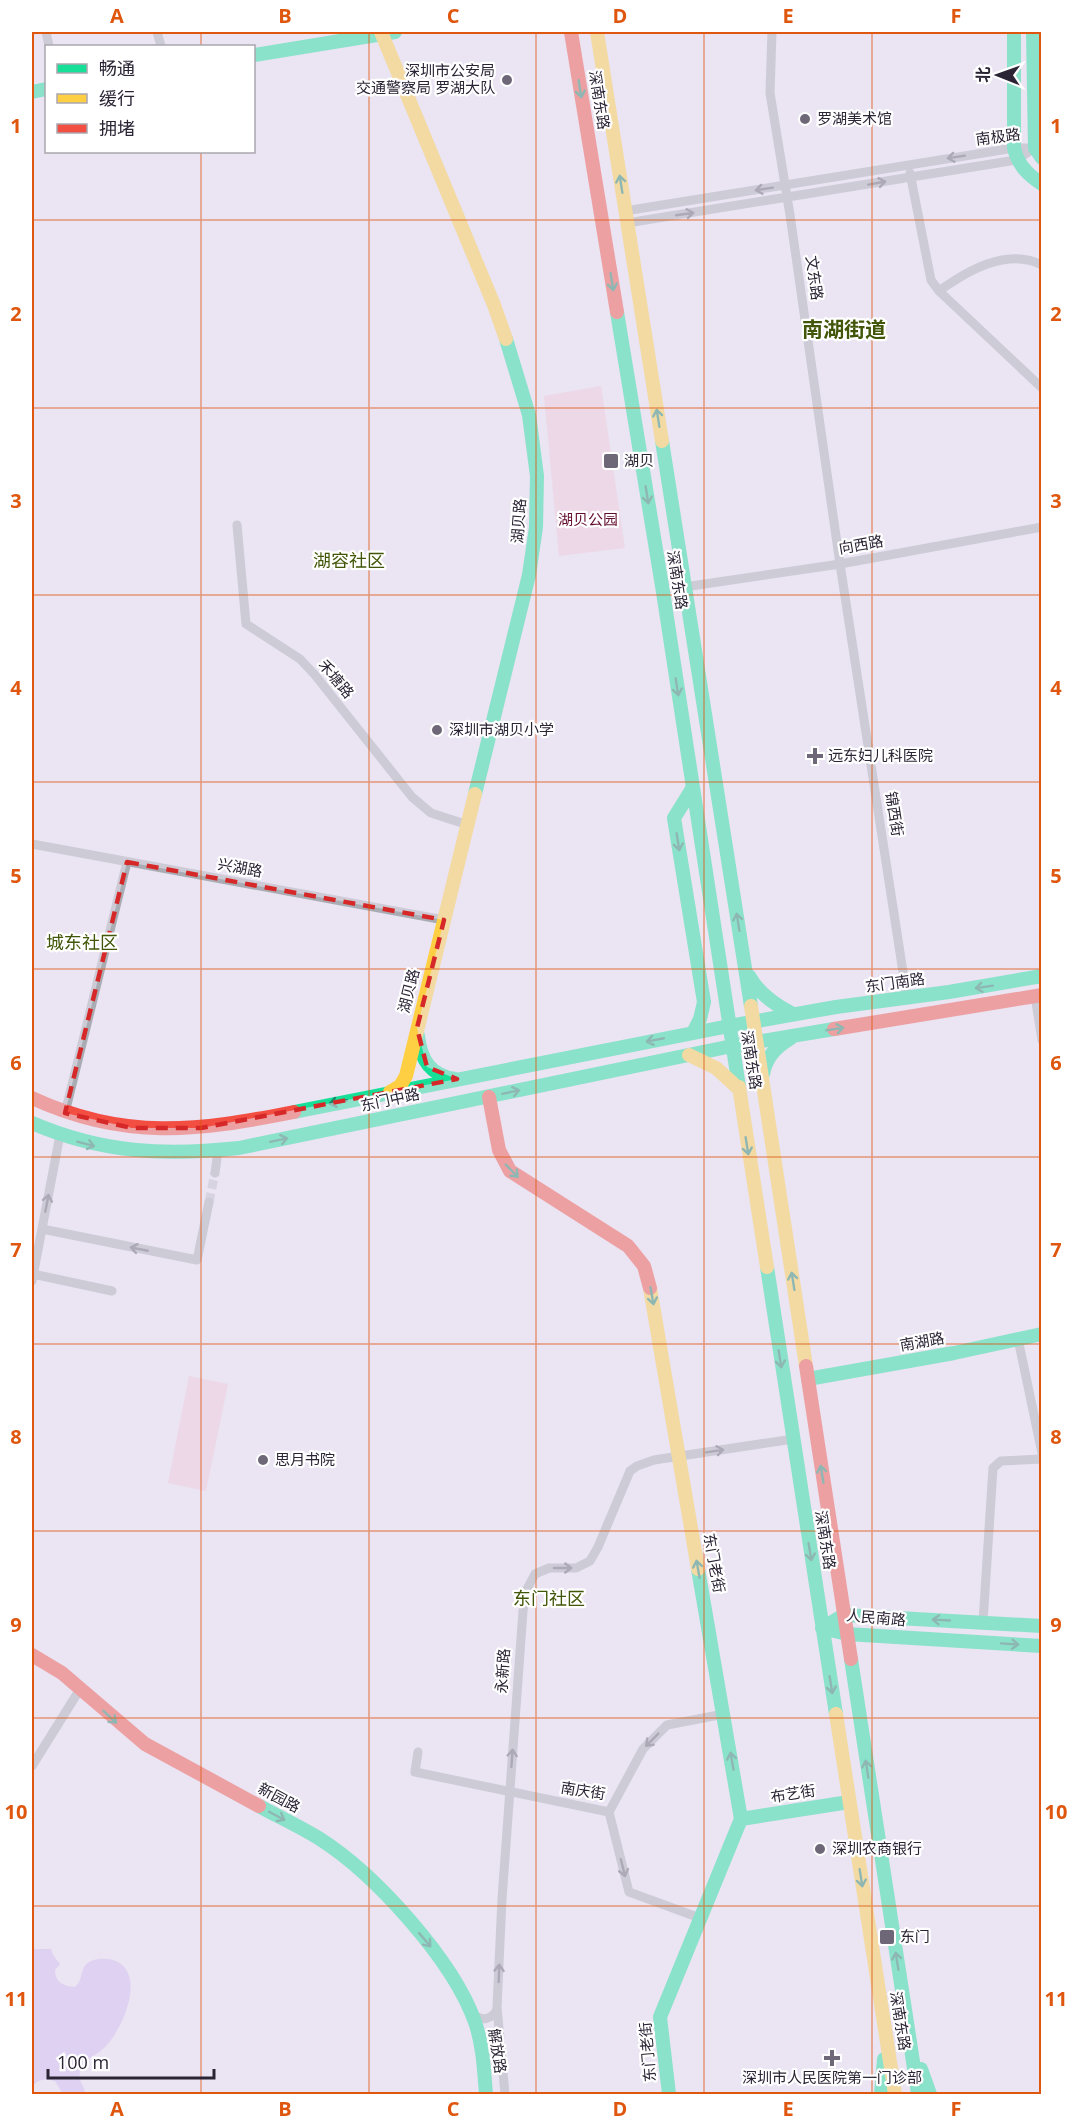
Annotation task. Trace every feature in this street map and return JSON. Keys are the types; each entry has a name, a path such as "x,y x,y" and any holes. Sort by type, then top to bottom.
{"main road":[{"path":"255,55 386,32"},
{"name":"湖贝路","path":"386,32 505,334 529,415 537,476 536,527 529,574 405,1079 398,1088 390,1092"},
{"name":"深南东路","path":"571,32 659,569 895,2094"},
{"name":"深南东路","path":"597,32 763,1083 909,2040 927,2094"},
{"path":"1014,32 1015,154 1023,170 1041,184"},
{"path":"1033,32 1038,153"},
{"path":"692,789 674,818 704,1002 700,1019 693,1032"},
{"path":"744,962 751,980 759,991 793,1014"},
{"name":"东门南路","path":"753,1021 1041,976"},
{"path":"756,1042 1038,995"},
{"name":"东门中路","path":"32,1098 65,1113 88,1120 132,1128 169,1130 201,1128 228,1125 753,1021"},
{"name":"湖贝路","path":"417,1028 419,1046 427,1066 440,1076 457,1079"},
{"path":"763,1083 766,1062 774,1050 797,1035"},
{"name":"东门中路","path":"32,1123 60,1136 94,1146 124,1151 172,1154 218,1151 756,1042"},
{"path":"688,1055 717,1069 732,1080 738,1088"},
{"name":"东门老街","path":"489,1097 499,1150 510,1171 628,1246 644,1266 652,1294 741,1819 660,2017 669,2094"},
{"name":"南湖路","path":"808,1379 954,1353 1041,1334"},
{"name":"人民南路","path":"822,1628 844,1615 1041,1626"},
{"name":"人民南路","path":"822,1628 847,1634 1041,1646"},
{"name":"新园路","path":"32,1655 80,1689 128,1733 145,1744 335,1849 365,1876 425,1941 447,1970 472,2013"},
{"name":"布艺街","path":"741,1819 849,1802"},
{"name":"解放路","path":"472,2013 482,2050 486,2094"},
{"path":"881,2094 886,2035"}],"street":[{"name":"文东路","path":"772,32 771,93 840,564"},
{"name":"南极路","path":"626,217 908,165 1038,153"},
{"name":"南极路","path":"626,217 787,198 911,178 1015,154"},
{"path":"908,165 931,280 939,291 1041,388"},
{"path":"939,291 962,274 995,262 1014,258 1041,265"},
{"name":"禾塘路","path":"237,525 246,624 300,659 412,797 431,813 468,825"},
{"name":"向西路","path":"684,587 840,564 1041,527"},
{"name":"锦西街","path":"840,564 907,998"},
{"name":"兴湖路","path":"32,844 444,920"},
{"path":"65,1113 127,862"},
{"path":"1038,995 1041,1040"},
{"path":"60,1136 32,1277 112,1291"},
{"path":"215,1173 218,1151"},
{"path":"42,1229 197,1260 209,1202"},
{"path":"1018,1339 1041,1453"},
{"name":"永新路","path":"505,2094 497,2009 502,1899 523,1611 531,1580 542,1570 576,1568 590,1561 630,1471 645,1462 792,1439"},
{"path":"983,1622 993,1468 1001,1461 1041,1459"},
{"path":"32,1766 80,1689"},
{"name":"南庆街","path":"418,1752 415,1772 609,1812 643,1749 667,1725 724,1714"},
{"path":"609,1812 629,1892 700,1918"},
{"path":"472,2013 477,2018 486,2019 494,2015 497,2009"}],"highlighted area":[{"path":"127,862 444,920 417,1028 427,1067 457,1079 201,1128 132,1128 65,1113"}],"green space":[{"name":"湖贝公园","path":"601,386 625,548 559,556 544,396"},
{"path":"189,1376 228,1384 206,1491 168,1483"}],"shaded area":[{"path":"32,1949 51,1949 60,1964 55,1974 61,1983 67,1986 75,1987 84,1967 91,1961 100,1959 118,1962 126,1970 130,1980 128,2005 117,2030 104,2048 88,2060 81,2069 80,2080 85,2094 63,2094 55,2081 48,2080 39,2081 32,2087"}],"tunnel":[{"path":"209,1202 215,1173"}],"traffic: fast":[{"path":"255,55 395,32"},
{"path":"1014,32 1014,148 1024,169 1042,184"},
{"path":"1033,32 1035,148 1042,158"},
{"path":"32,92 45,89"},
{"path":"617,312 663,592 739,1087"},
{"path":"475,794 529,575 536,527 537,476 529,415 506,339"},
{"path":"662,441 751,1006"},
{"path":"692,789 674,818 704,1002 700,1019 693,1033"},
{"path":"749,976 768,998 793,1014"},
{"path":"294,1112 729,1026 836,1007 949,992 1042,976"},
{"path":"32,1123 83,1141 134,1150 185,1152 239,1148 732,1046 834,1029"},
{"path":"418,1036 424,1059 428,1065 439,1074 455,1079"},
{"path":"763,1074 772,1053 791,1038"},
{"path":"767,1267 836,1714"},
{"path":"808,1379 954,1353 1042,1334"},
{"path":"669,2094 660,2017 741,1819 698,1569"},
{"path":"822,1628 844,1615 1042,1626"},
{"path":"822,1628 847,1634 1042,1646"},
{"path":"851,1659 918,2094"},
{"path":"741,1819 849,1802"},
{"path":"259,1806 320,1839 342,1854 387,1896 431,1946 449,1972 475,2022 484,2067 486,2094"},
{"path":"881,2094 884,2059"},
{"path":"921,2069 930,2094"}],"traffic: slow":[{"path":"381,32 506,339"},
{"path":"597,32 662,441"},
{"path":"390,1092 400,1086 406,1076 475,794"},
{"path":"751,1006 806,1366"},
{"path":"689,1055 716,1068 738,1088"},
{"path":"739,1087 767,1267"},
{"path":"650,1288 698,1569"},
{"path":"836,1714 895,2094"}],"traffic: jam":[{"path":"571,32 617,312"},
{"path":"834,1029 1042,995"},
{"path":"489,1097 499,1150 510,1171 628,1246 644,1266 650,1288"},
{"path":"32,1098 66,1112 99,1121 162,1128 226,1124 294,1112"},
{"path":"806,1366 851,1659"},
{"path":"32,1655 62,1673 145,1744 259,1806"}],"place":[{"name":"深圳市公安局 交通警察局 罗湖大队","path":"507,80"},
{"name":"罗湖美术馆","path":"805,119"},
{"name":"湖贝","path":"611,461"},
{"name":"深圳市湖贝小学","path":"437,730"},
{"name":"远东妇儿科医院","path":"815,756"},
{"name":"思月书院","path":"263,1460"},
{"name":"深圳农商银行","path":"820,1849"},
{"name":"东门","path":"887,1937"},
{"name":"深圳市人民医院第一门诊部","path":"832,2058"}],"district":[{"name":"南湖街道","path":"844,330"},
{"name":"湖容社区","path":"349,561"},
{"name":"城东社区","path":"82,943"},
{"name":"东门社区","path":"549,1599"}]}
